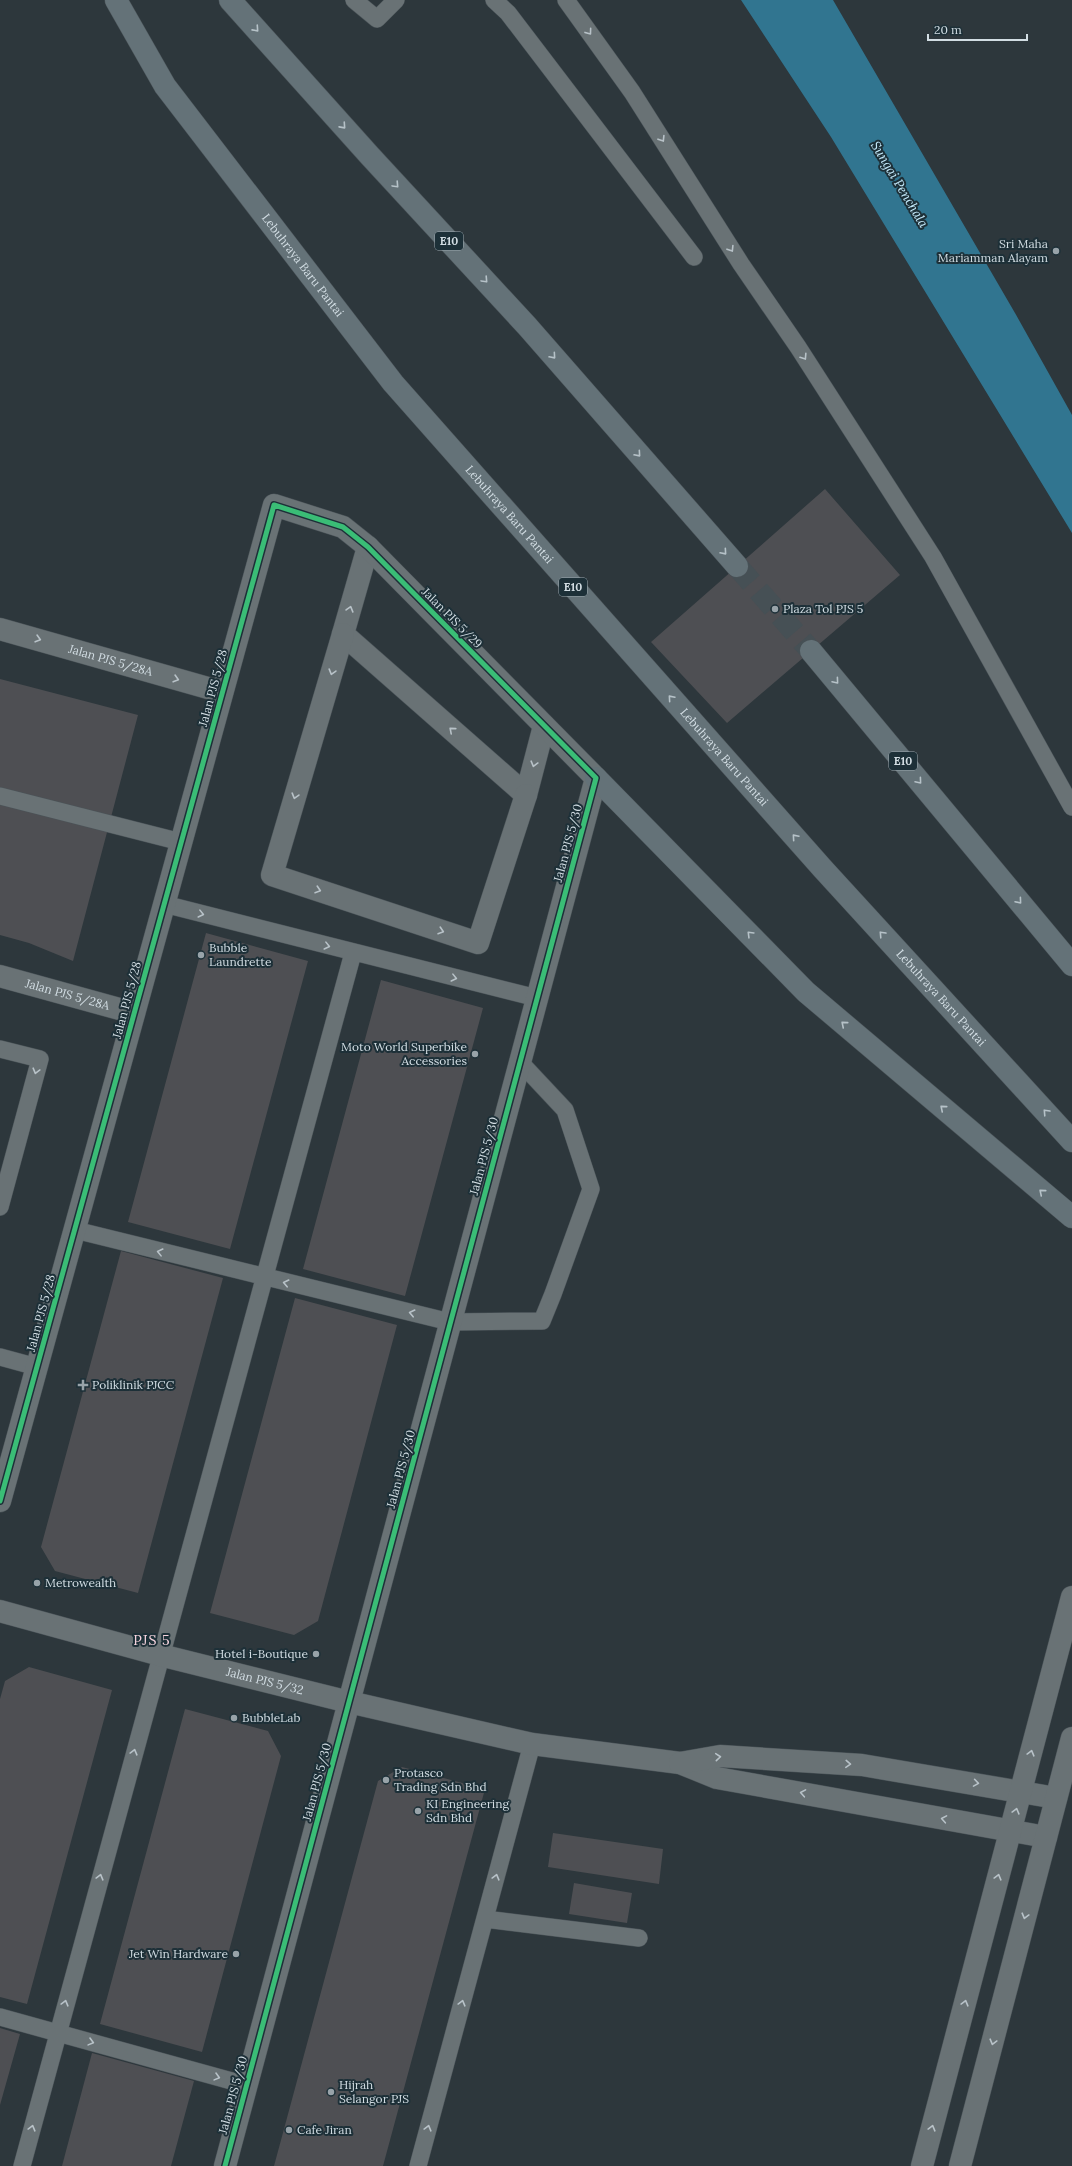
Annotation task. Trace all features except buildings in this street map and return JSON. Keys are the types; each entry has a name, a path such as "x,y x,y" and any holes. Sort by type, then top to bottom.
{"highway":[{"name":"Lebuhraya Baru Pantai","path":"116,0 165,86 393,383 818,864 1072,1141"},
{"name":"E10","path":"230,0 370,156 527,326 736,566"},
{"name":"E10","path":"811,651 1072,965"},
{"path":"596,778 806,992 1072,1217"}],"street":[{"name":"Jalan PJS 5/29","path":"274,505 344,527 368,547 596,778"},
{"name":"Jalan PJS 5/28","path":"0,1501 274,505"},
{"path":"368,547 272,875 478,943 526,795 544,726"},
{"name":"Jalan PJS 5/28A","path":"0,629 222,692"},
{"path":"343,634 526,795"},
{"name":"Jalan PJS 5/30","path":"225,2166 596,778"},
{"name":"Jalan PJS 5/28A","path":"0,976 134,1013"},
{"path":"922,2166 1072,1596"},
{"name":"Jalan PJS 5/32","path":"0,1611 160,1655 349,1702 532,1744 680,1763"},
{"path":"960,2166 1072,1738"},
{"path":"680,1763 720,1756 862,1765 1021,1790 1056,1798"},
{"path":"680,1763 716,1778 1046,1837"}],"lane":[{"path":"354,0 376,19 396,0"},
{"path":"494,0 508,13 694,257"},
{"path":"566,0 632,92 740,264 798,347 932,557 1072,807"},
{"path":"0,796 181,842"},
{"path":"164,904 353,953 537,998"},
{"path":"22,2166 160,1655 353,953"},
{"path":"0,1049 40,1059 0,1207"},
{"path":"75,1230 263,1278 450,1322 542,1320 553,1294 591,1188 565,1110 520,1062"},
{"path":"0,1357 37,1367"},
{"path":"418,2166 532,1744"},
{"path":"485,1919 639,1938"},
{"path":"0,2017 246,2085"}],"water":[{"name":"Sungai Penchala","path":"741,0 833,0 1015,313 1072,415 1072,533 831,137"}],"tunnel":[{"path":"737,566 811,651"}],"cycle path":[{"path":"0,1501 274,505 343,527 368,547 596,778 225,2166"}],"place":[{"name":"Sri Maha Mariamman Alayam","path":"1056,251"},
{"name":"Plaza Tol PJS 5","path":"775,609"},
{"name":"Bubble Laundrette","path":"201,955"},
{"name":"Moto World Superbike Accessories","path":"475,1054"},
{"name":"Poliklinik PJCC","path":"83,1385"},
{"name":"Metrowealth","path":"37,1583"},
{"name":"Hotel i-Boutique","path":"316,1654"},
{"name":"BubbleLab","path":"234,1718"},
{"name":"Protasco Trading Sdn Bhd","path":"386,1780"},
{"name":"KI Engineering Sdn Bhd","path":"418,1811"},
{"name":"Jet Win Hardware","path":"236,1954"},
{"name":"Hijrah Selangor PJS","path":"331,2092"},
{"name":"Cafe Jiran","path":"289,2130"}],"district":[{"name":"PJS 5","path":"152,1640"}]}
